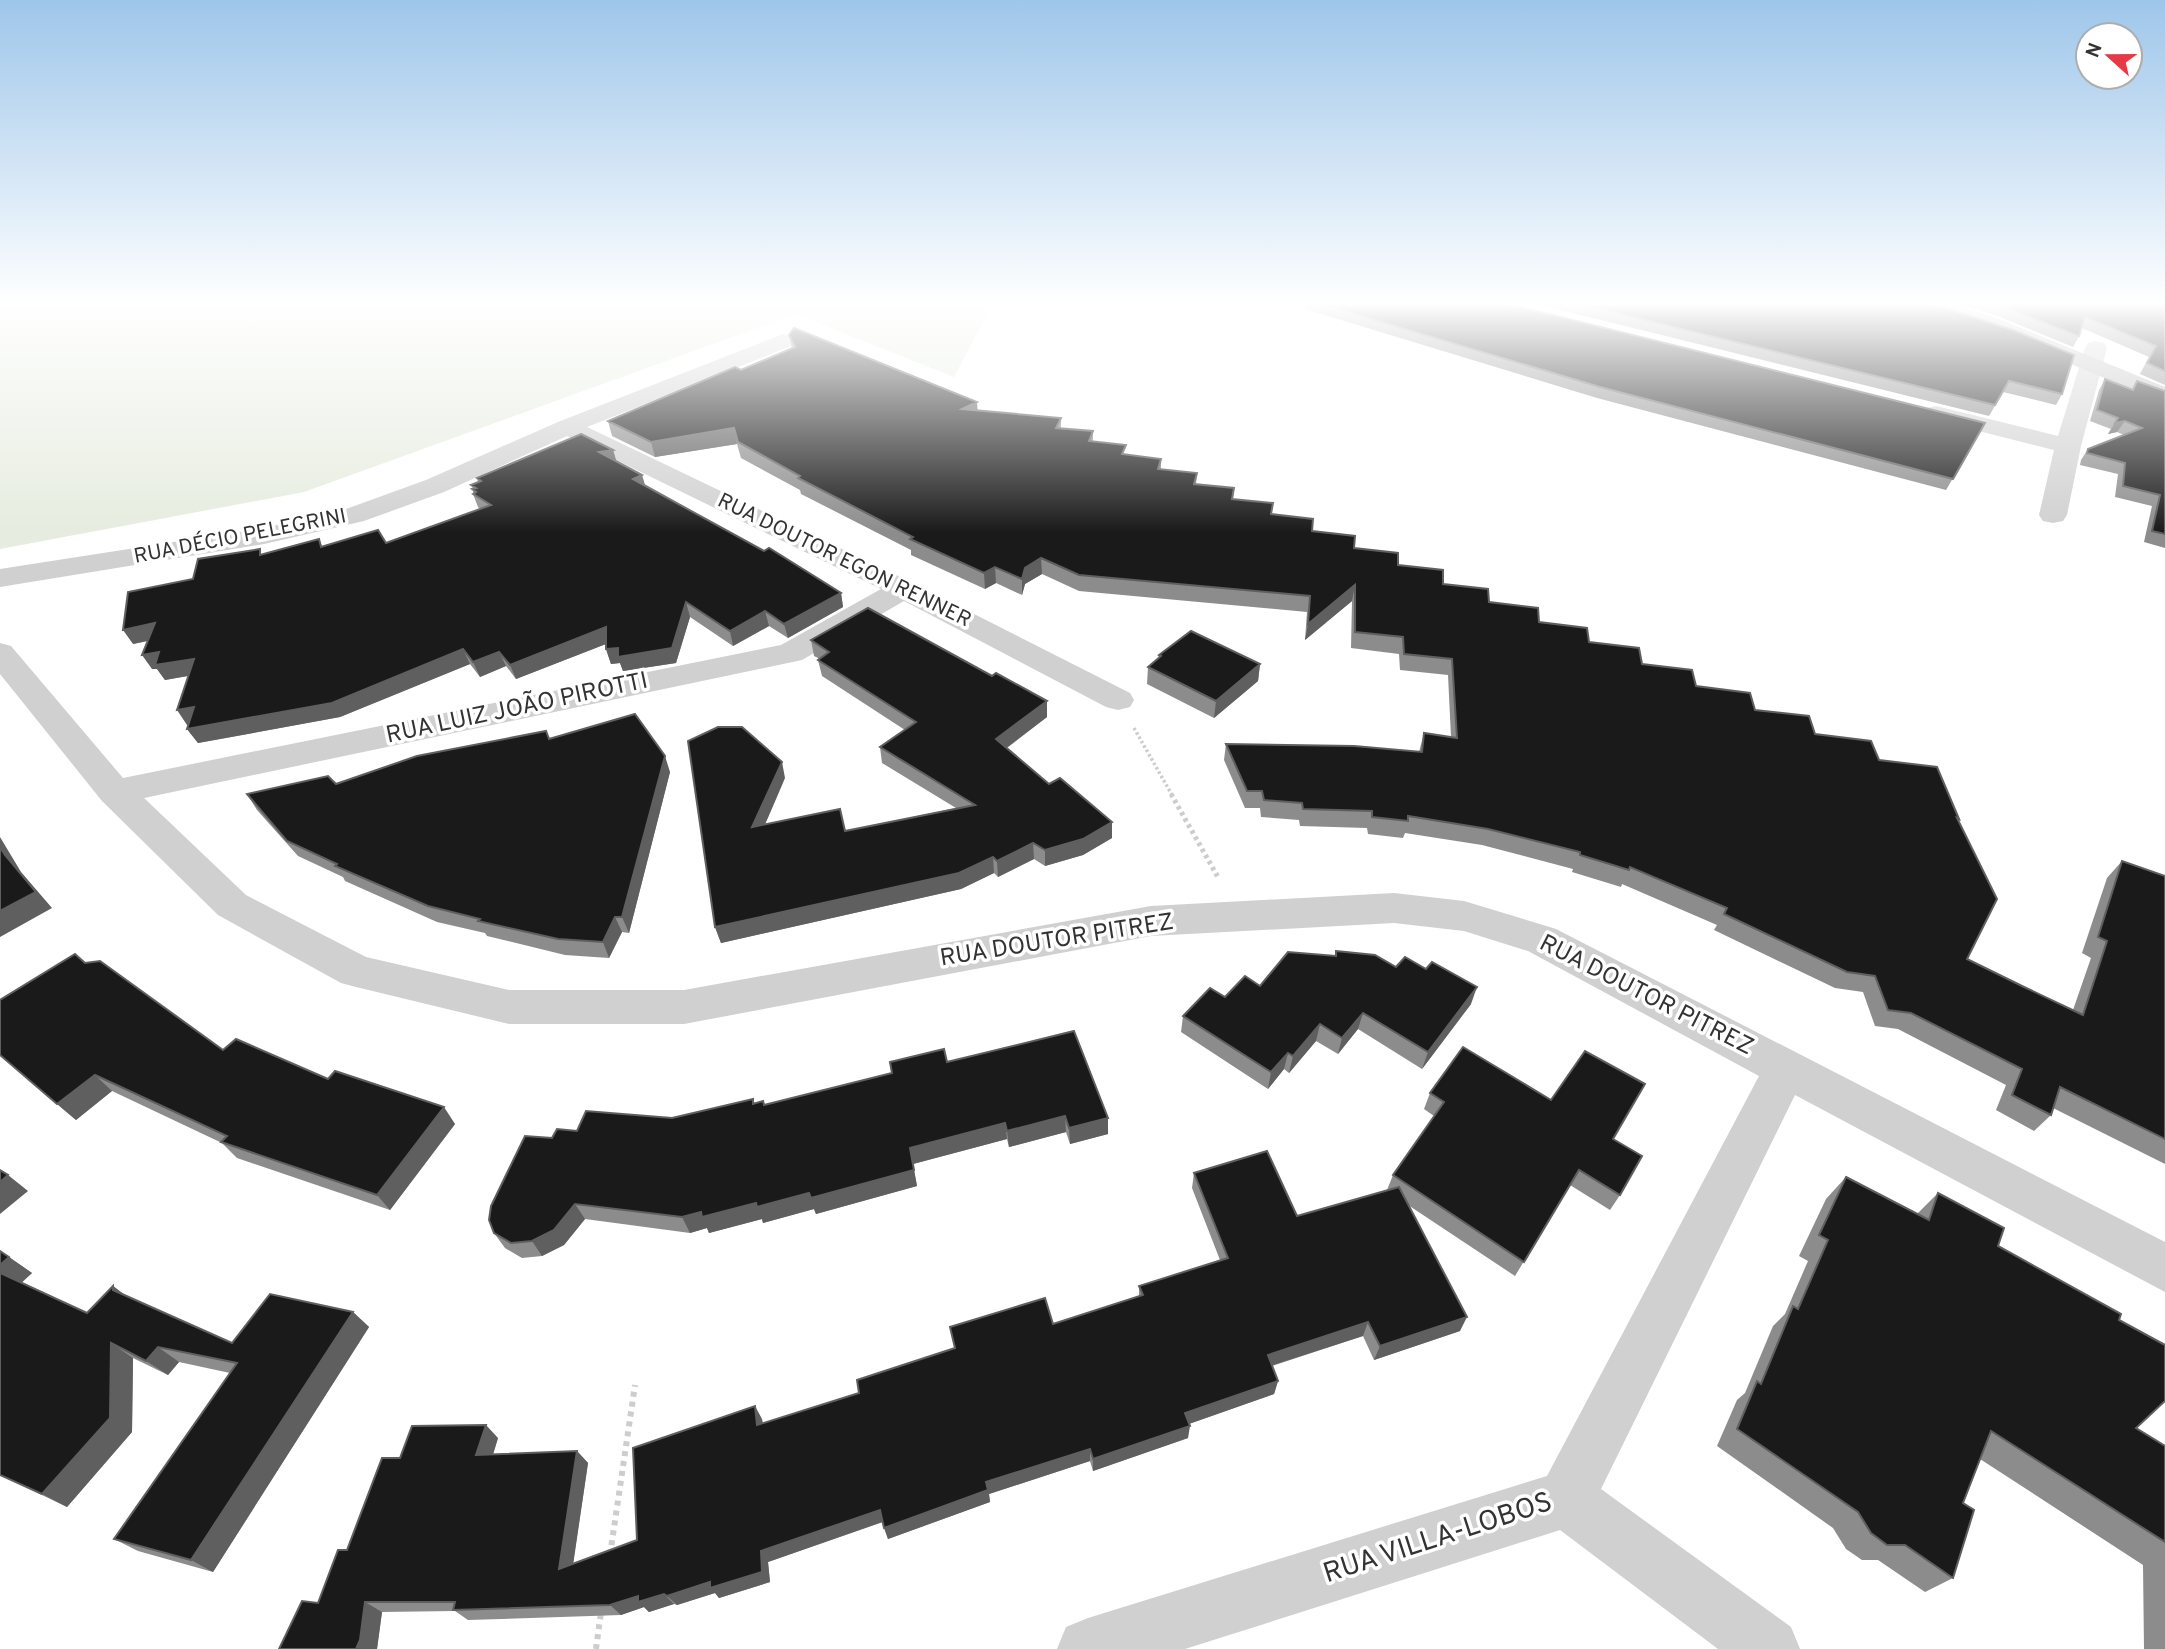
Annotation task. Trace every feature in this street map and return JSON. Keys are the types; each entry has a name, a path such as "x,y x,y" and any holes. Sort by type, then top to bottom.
{"street":[{"name":"RUA DÉCIO PELEGRINI","path":"0,579 264,537 354,515 435,486 567,427 688,379"},
{"path":"2053,515 2068,446 2087,379"},
{"path":"2135,379 2165,396"},
{"path":"1921,409 2068,446"},
{"name":"RUA DOUTOR EGON RENNER","path":"567,427 903,589 1118,700"},
{"name":"RUA LUIZ JOÃO PIROTTI","path":"115,792 791,653 903,589"},
{"name":"RUA DOUTOR PITREZ","path":"0,653 115,792 232,905 356,971 509,1007 684,1007 1151,921 1394,908 1464,916 1542,940 2165,1268"},
{"name":"RUA VILLA-LOBOS","path":"1088,1649 1566,1499 1786,1068"},
{"path":"1566,1499 1769,1649"}],"path":[{"path":"1118,700 1241,916"},
{"path":"607,1570 635,1385"},
{"path":"596,1649 604,1596"}],"shaded area":[{"path":"0,379 616,379 304,492 0,549"}],"building":[{"path":"707,379 920,379 977,402 962,409 1061,418 1056,428 1093,431 1089,441 1126,445 1122,454 1161,459 1158,469 1197,473 1194,484 1234,488 1232,499 1273,503 1271,514 1313,519 1312,531 1355,536 1354,548 1398,553 1398,565 1443,570 1443,584 1488,589 1489,602 1538,608 1539,622 1587,628 1589,642 1639,648 1642,664 1692,670 1696,686 1750,693 1755,710 1809,716 1815,734 1871,741 1879,760 1937,767 1959,819 1957,818 1997,899 1967,959 2083,1015 2107,941 2098,937 2122,861 2165,876 2165,1139 2060,1087 2051,1115 2012,1095 2022,1069 1911,1013 1888,1010 1875,976 1847,972 1724,914 1727,908 1630,867 1629,870 1580,855 1580,852 1488,829 1408,816 1408,821 1372,817 1372,811 1303,809 1302,803 1264,800 1262,791 1247,791 1226,744 1354,746 1422,752 1424,733 1457,738 1452,659 1404,654 1403,637 1355,632 1355,585 1308,624 1310,596 1079,575 1041,558 1025,568 1022,579 995,567 984,573 910,539 913,537 798,478 800,476 738,442 734,428 651,442 608,421"},
{"path":"1573,379 1809,379 1985,423 1953,479"},
{"path":"1888,379 2067,379 2062,394 2009,381 1995,405"},
{"path":"2105,379 2133,390 2137,381 2165,391 2165,534 2152,531 2160,495 2123,486 2125,463 2087,453 2088,449 2142,428 2125,421 2115,423 2118,418 2097,410"},
{"path":"581,434 613,450 599,452 642,475 633,479 764,551 769,548 841,593 784,624 765,611 730,631 686,602 672,648 618,657 618,648 606,649 606,627 510,665 499,652 473,662 463,649 332,703 187,729 194,707 177,710 194,659 155,665 159,652 142,655 155,623 123,630 128,592 193,579 198,559 260,549 260,555 319,539 321,547 378,530 386,543 491,505 473,494 476,492 472,489 476,488 471,485 481,481 477,478"},
{"path":"868,608 992,676 996,673 1047,701 996,739 1049,784 1060,778 1112,822 1083,839 1045,850 1033,843 997,861 993,857 959,873 715,927 688,741 718,727 742,727 782,762 752,827 840,809 845,831 975,805 880,747 916,722 818,660 829,652 811,640"},
{"path":"1191,631 1260,664 1216,701 1148,667 1161,656 1159,655"},
{"path":"635,714 665,756 622,917 615,917 603,942 558,939 478,921 480,919 428,906 335,866 337,864 287,841 247,794 328,776 336,784 417,756 546,731 549,739"},
{"path":"0,847 36,892 0,911"},
{"path":"1336,951 1375,955 1396,967 1405,957 1426,969 1432,962 1477,987 1428,1052 1363,1013 1342,1038 1320,1024 1293,1056 1288,1053 1271,1072 1183,1016 1210,988 1225,997 1245,976 1260,986 1288,952 1336,956"},
{"path":"75,954 85,963 100,961 223,1050 236,1039 328,1079 335,1071 444,1107 377,1195 221,1142 227,1136 95,1075 57,1104 0,1055 0,1000"},
{"path":"1074,1031 1108,1118 1069,1128 1065,1116 1007,1131 1005,1123 910,1148 914,1170 811,1198 809,1193 757,1207 756,1203 702,1217 701,1212 682,1217 575,1204 554,1230 532,1241 511,1243 494,1233 489,1220 491,1206 525,1136 552,1138 557,1129 577,1131 586,1111 672,1118 753,1099 753,1104 763,1101 764,1105 892,1073 890,1062 944,1049 947,1062"},
{"path":"1463,1047 1551,1100 1585,1051 1645,1084 1613,1139 1642,1156 1620,1195 1579,1170 1524,1262 1393,1175 1444,1102 1430,1093"},
{"path":"1267,1151 1297,1216 1399,1187 1467,1317 1380,1346 1368,1322 1268,1355 1278,1381 1185,1413 1190,1426 1093,1459 1090,1449 986,1482 988,1490 884,1528 880,1510 761,1551 762,1572 710,1588 710,1582 667,1596 664,1594 638,1602 638,1596 610,1605 453,1610 455,1602 365,1602 360,1640 356,1649 279,1649 302,1601 318,1603 338,1550 347,1550 382,1458 400,1458 412,1426 486,1425 476,1455 577,1451 559,1569 637,1540 633,1448 755,1406 757,1425 859,1393 857,1380 955,1348 950,1327 1045,1298 1053,1324 1143,1295 1139,1286 1228,1258 1194,1173"},
{"path":"0,1170 8,1175 0,1182"},
{"path":"1846,1177 1929,1220 1938,1193 2004,1228 1998,1246 2121,1314 2119,1320 2165,1345 2165,1401 2136,1428 2165,1446 2165,1542 1991,1431 1963,1503 1974,1510 1953,1578 1905,1545 1887,1545 1871,1533 1858,1512 1737,1429 1757,1381 1761,1384 1793,1306 1798,1309 1828,1240 1819,1235"},
{"path":"0,1251 9,1257 0,1265"},
{"path":"0,1273 87,1313 113,1286 113,1290 232,1343 270,1294 353,1312 191,1560 114,1539 237,1363 158,1347 146,1361 111,1343 110,1418 42,1494 0,1475"}]}
